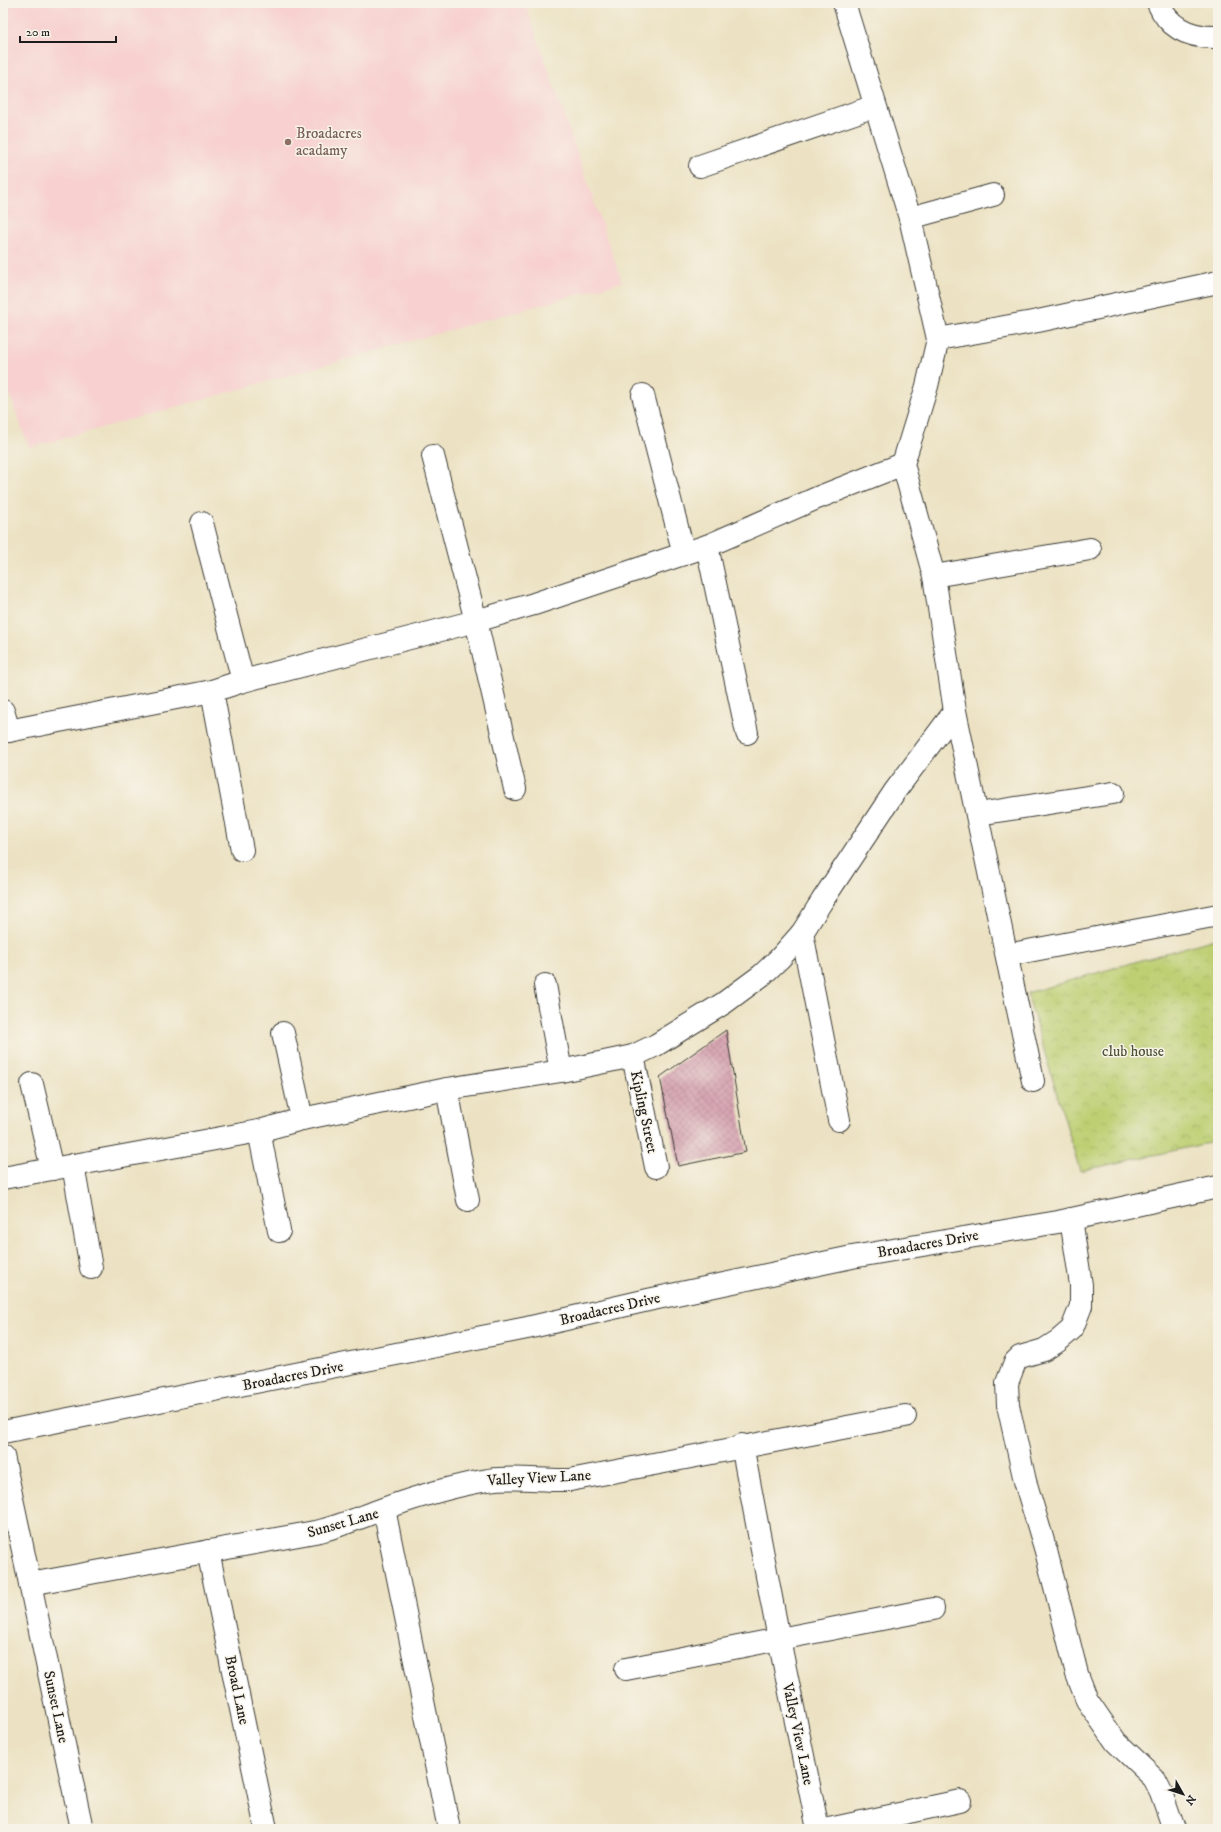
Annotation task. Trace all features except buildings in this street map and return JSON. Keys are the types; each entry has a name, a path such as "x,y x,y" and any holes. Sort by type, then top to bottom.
{"street":[{"path":"844,3 910,218 938,339 927,386 904,464 934,576 955,711 978,814 1033,1081"},
{"path":"1158,3 1162,12 1172,25 1181,30 1202,36 1218,36"},
{"path":"700,166 875,106"},
{"path":"910,218 993,195"},
{"path":"938,339 1038,321 1218,282"},
{"path":"643,395 684,554"},
{"path":"433,456 476,622 514,789"},
{"path":"5,725 212,691 243,681 476,622 707,546 817,498 904,464"},
{"path":"202,523 243,681"},
{"path":"707,546 747,733"},
{"path":"934,576 1090,549"},
{"path":"212,691 242,850"},
{"path":"3,1178 259,1131 302,1119 447,1089 561,1071 633,1056 686,1028 749,985 780,958 802,933 895,791 955,711"},
{"path":"978,814 1113,793"},
{"path":"1007,955 1218,915"},
{"path":"802,933 839,1120"},
{"path":"545,985 561,1071"},
{"path":"283,1033 302,1119"},
{"name":"Kipling Street","path":"633,1056 656,1167"},
{"path":"32,1084 63,1167 91,1268"},
{"path":"447,1089 468,1200"},
{"path":"259,1131 279,1231"},
{"name":"Broadacres Drive","path":"3,1432 527,1328 648,1300 852,1257 1071,1219 1218,1187"},
{"path":"1071,1219 1081,1285 1081,1306 1072,1329 1058,1341 1044,1350 1020,1357 1015,1362 1007,1383 1008,1405 1025,1481 1046,1551 1077,1674 1087,1700 1116,1742 1154,1778 1161,1792 1174,1829"},
{"name":"Valley View Lane","path":"384,1509 464,1485 490,1480 570,1480 905,1416"},
{"name":"Valley View Lane","path":"742,1446 779,1639 818,1829"},
{"name":"Sunset Lane","path":"3,1456 82,1829"},
{"name":"Sunset Lane","path":"30,1584 320,1531 347,1524 384,1509 449,1829"},
{"name":"Broad Lane","path":"208,1551 266,1829"},
{"path":"626,1669 933,1609"},
{"path":"829,1829 960,1801"}],"shaded area":[{"name":"Broadacres acadamy","path":"3,3 525,3 622,282 29,448 3,376"}],"green space":[{"name":"club house","path":"1218,938 1218,1141 1080,1171 1027,993"}],"place":[{"name":"Broadacres acadamy","path":"288,142"}]}
